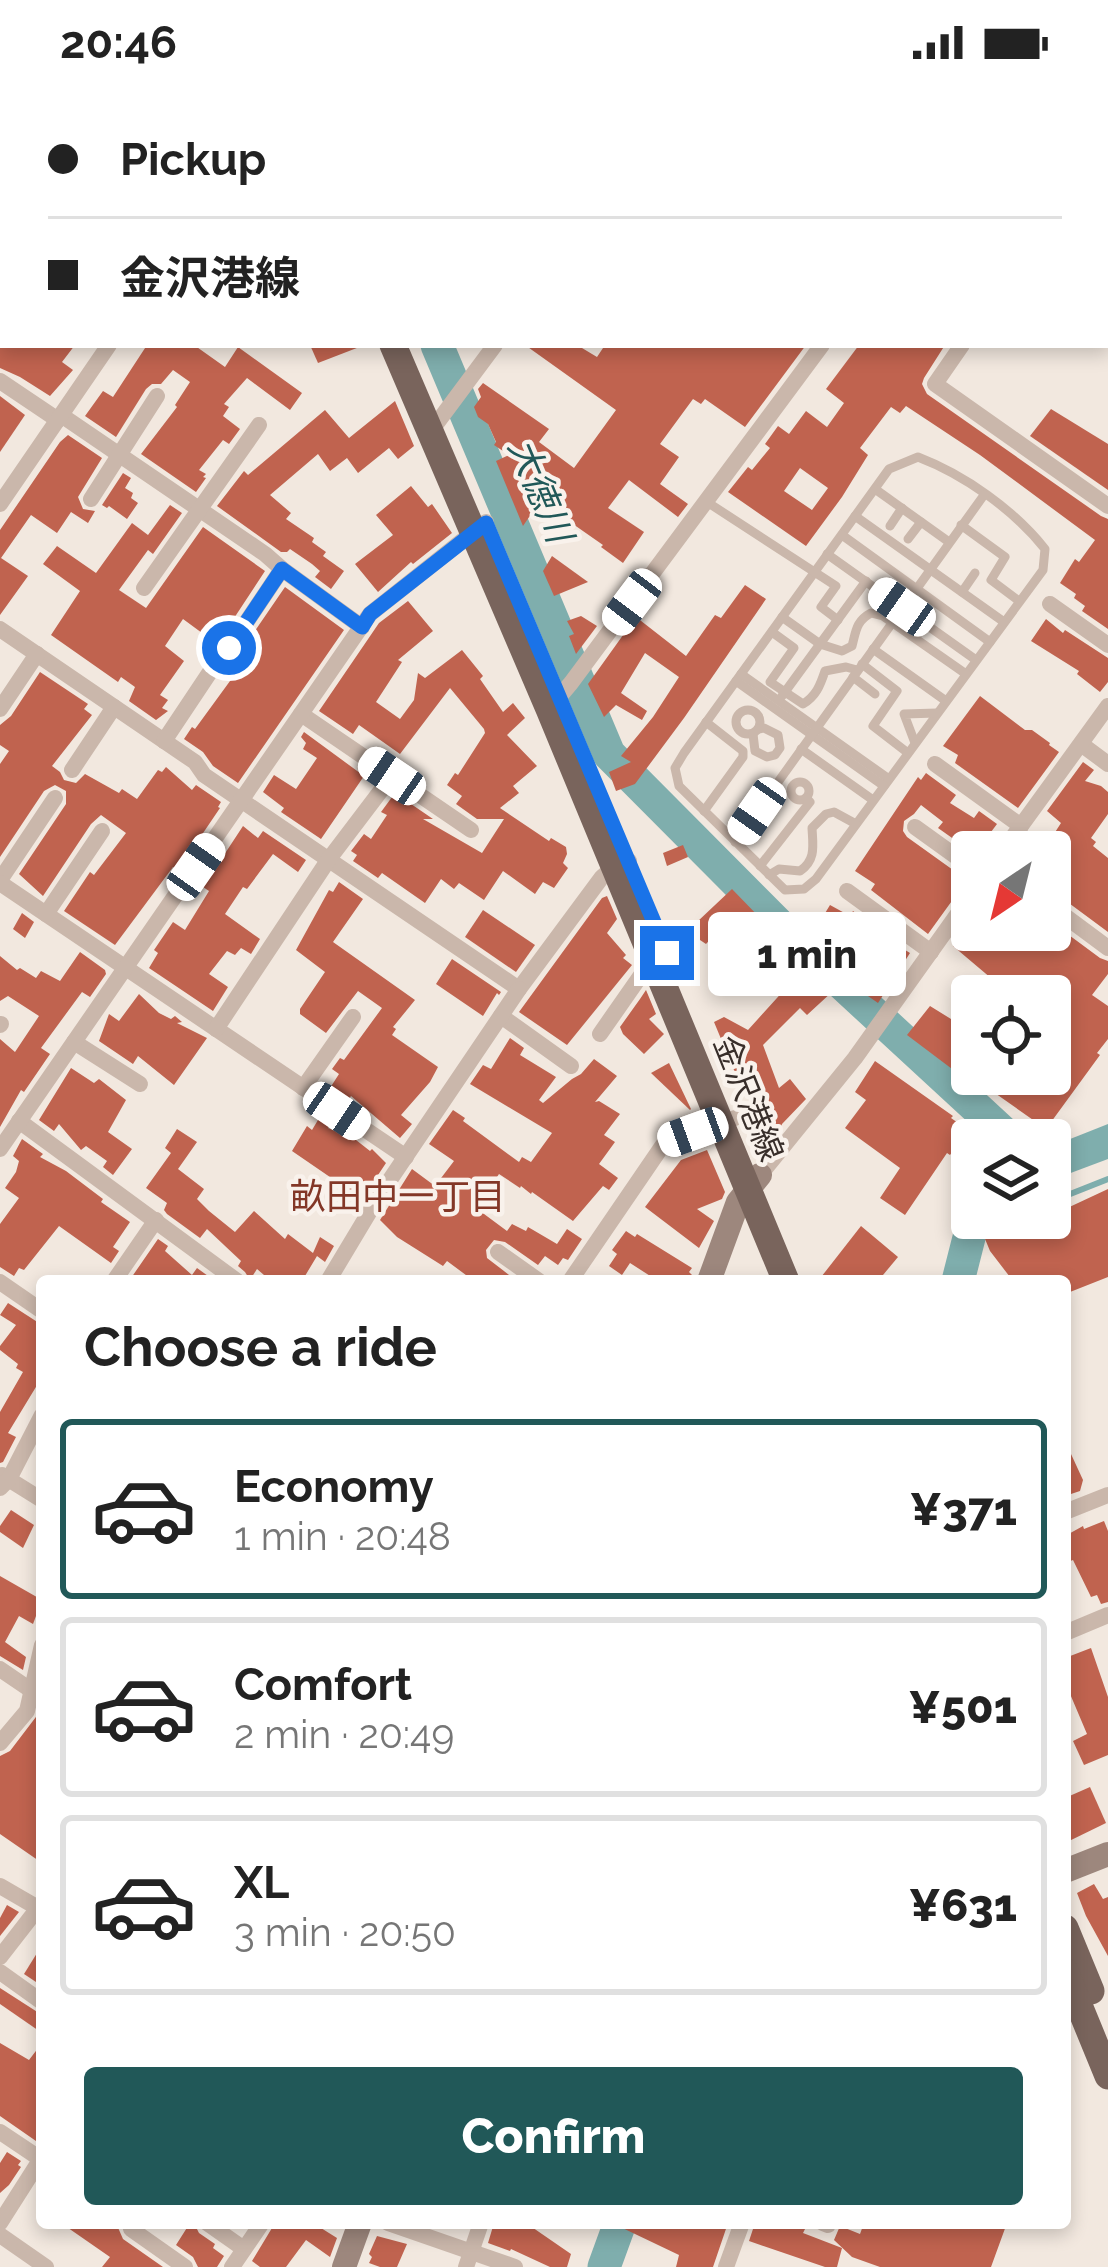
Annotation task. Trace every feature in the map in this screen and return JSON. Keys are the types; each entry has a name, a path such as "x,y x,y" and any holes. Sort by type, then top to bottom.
{"main road":[{"name":"金沢港線","path":"396,348 448,409"},
{"name":"金沢港線","path":"414,348 448,409 480,528 566,690 622,864 754,1182 799,1275"},
{"name":"金沢港線","path":"754,1182 785,1275"},
{"path":"711,1275 738,1202 754,1182"},
{"path":"1071,1868 1108,1853"},
{"path":"1071,1942 1108,2030"},
{"path":"1071,1986 1108,2076"},
{"path":"344,2267 358,2229"}],"street":[{"path":"0,504 107,348"},
{"path":"448,409 493,348"},
{"path":"566,690 820,348"},
{"path":"960,348 935,384 1108,506"},
{"path":"0,381 118,454 362,627"},
{"path":"91,499 158,396"},
{"path":"144,588 259,425"},
{"path":"0,1149 370,614 480,528"},
{"path":"229,648 282,569"},
{"path":"1050,604 1108,645"},
{"path":"0,629 195,762 204,775 519,989"},
{"path":"0,709 37,654"},
{"path":"164,741 210,672"},
{"path":"1018,831 1108,706"},
{"path":"72,770 114,707"},
{"path":"301,714 471,830"},
{"path":"1081,744 1108,764"},
{"path":"935,764 1022,826"},
{"path":"217,1029 329,859 392,776"},
{"path":"55,798 0,881 406,1157"},
{"path":"915,826 951,853"},
{"path":"46,914 102,831"},
{"path":"332,1275 519,989 602,877 622,864"},
{"path":"847,891 931,952"},
{"path":"1071,921 1108,948"},
{"path":"754,1182 881,1022 951,924"},
{"path":"600,1034 660,956"},
{"path":"501,1016 571,1066"},
{"path":"303,1088 353,1017"},
{"path":"74,1042 140,1084"},
{"path":"574,1275 665,1142 728,1120"},
{"path":"20,1121 229,1275"},
{"path":"118,1275 156,1220"},
{"path":"498,1252 531,1275"},
{"path":"0,1282 36,1307"},
{"path":"36,1425 3,1480 36,1497"},
{"path":"1071,1510 1108,1495"},
{"path":"1071,1631 1108,1616"},
{"path":"0,1669 36,1693"},
{"path":"0,1743 36,1696"},
{"path":"0,1886 36,1903"},
{"path":"0,1957 36,1910"},
{"path":"0,1972 36,1998"},
{"path":"0,2132 36,2154"},
{"path":"0,2223 36,2167"},
{"path":"131,2229 185,2267"},
{"path":"216,2229 244,2249"},
{"path":"232,2267 258,2229"},
{"path":"402,2229 469,2259 515,2267"},
{"path":"469,2259 479,2229"},
{"path":"726,2267 740,2229"},
{"path":"0,2235 46,2267"}],"lane":[{"path":"918,457 944,467 1027,526 1045,550 1042,570 816,878 804,889 785,890 679,786 676,768 875,489 889,469 918,457"},
{"path":"875,489 949,542"},
{"path":"735,842 984,495"},
{"path":"707,502 836,586 821,607 838,620"},
{"path":"890,526 902,508"},
{"path":"855,516 1004,622"},
{"path":"908,539 921,522"},
{"path":"962,526 1005,557 991,580 1019,602"},
{"path":"842,535 990,642"},
{"path":"827,554 976,660"},
{"path":"962,592 975,573"},
{"path":"781,696 866,581"},
{"path":"782,617 820,644 842,651 852,646 855,628 871,613 892,621 966,674"},
{"path":"772,632 794,648 770,682 814,731"},
{"path":"873,649 946,701"},
{"path":"738,677 803,704 820,688 825,671 857,670 897,691 873,726 912,748"},
{"path":"857,670 875,694"},
{"path":"738,677 785,716 887,782"},
{"path":"721,702 738,715"},
{"path":"755,752 756,731 761,721 754,711 738,715 738,729 745,734 756,731 774,731"},
{"path":"912,748 904,714 937,713"},
{"path":"774,731 785,716"},
{"path":"706,722 743,752 743,757"},
{"path":"704,811 743,757 755,752 767,758 775,755 780,740 774,731"},
{"path":"801,748 873,800"},
{"path":"819,782 829,769"},
{"path":"839,798 850,784"},
{"path":"765,871 810,802 806,798"},
{"path":"765,871 800,872 809,865 814,851 812,828 826,814 834,812 856,824"},
{"path":"784,836 795,844"}],"water":[{"path":"1108,1124 1108,1159 1071,1173 1071,1139"}],"building":[{"path":"0,348 73,348 62,362 73,370 50,396 0,368"},
{"path":"145,348 198,348 225,367 239,348 302,393 290,410 247,378 224,404 229,407 223,416 240,429 229,444 223,440 199,470 206,478 196,492 141,454 190,382 173,370 161,384 152,384 116,437 85,416 103,391 113,397"},
{"path":"311,348 357,348 318,363"},
{"path":"529,348 582,348 597,357 603,348 804,348 745,427 705,399 701,404 693,399 660,444 679,457 660,484 688,504 678,517 629,480 608,508 644,532 623,563 540,501 523,526 496,461 509,455 494,445 488,424 474,407 483,383 549,429 539,442 574,468 616,410"},
{"path":"857,348 943,348 924,378 927,394 1108,519 1108,629 1082,611 1085,606 1074,598 1076,594 1060,583 1095,540 906,406 900,413 891,407 860,448 868,455 806,546 728,492 770,448 765,444 778,426 789,434 806,411 827,427 844,403 826,389","holes":["800,468 828,488 812,510 784,491"]},
{"path":"0,396 25,415 0,452"},
{"path":"395,401 414,446 398,459 389,448 358,473 347,458 330,471 318,454 270,495 291,513 286,519 314,538 312,542 326,552 323,556 344,571 331,589 315,577 320,571 312,564 290,549 281,552 217,506 244,471 248,475 325,410 349,438"},
{"path":"1051,409 1108,444 1108,490 1030,436"},
{"path":"68,435 102,458 78,497 83,509 95,511 88,523 71,512 57,533 31,515 1,558 28,576 0,615 0,530"},
{"path":"123,473 131,478 125,488 138,503 127,519 102,505"},
{"path":"411,486 428,507 432,504 452,533 378,592 355,564 393,535 376,515"},
{"path":"170,505 182,513 119,590 146,608 203,527 265,571 217,644 183,619 165,646 184,661 160,695 168,700 162,708 168,711 156,720 129,701 135,687 121,677 118,682 51,635 80,591 43,564 57,546 96,573 132,523 148,535"},
{"path":"552,556 588,582 554,596 543,571"},
{"path":"745,585 766,599 635,784 616,791 609,772 631,762 621,756 679,677 645,653 621,693 647,711 642,720 616,705 604,717 588,684 636,617 686,656 715,615 721,618"},
{"path":"285,587 344,630 238,783 184,739 230,681 241,660 237,657"},
{"path":"408,601 433,631 398,660 402,662 376,702 400,719 414,700 418,673 425,678 462,650 503,712 513,703 525,718 507,735 537,766 513,786 519,793 500,808 566,847 563,863 568,868 554,888 543,882 535,894 503,871 484,900 459,883 454,889 441,879 425,903 382,873 378,878 353,861 357,855 351,851 364,834 371,839 387,815 381,812 395,793 433,819 423,819 482,853 504,819 477,819 456,804 462,796 447,785 485,733 450,688 400,754 359,725 353,734 319,711 379,623"},
{"path":"581,616 597,626 576,654 567,621"},
{"path":"1046,619 1108,658 1108,682 1100,692 1079,671 1031,641"},
{"path":"40,672 88,704 84,709 92,715 52,766 64,780 76,783 85,774 137,799 158,770 166,767 192,790 196,785 221,802 178,870 173,867 115,945 64,911 90,872 94,875 126,833 101,815 43,896 19,874 66,804 66,791 55,785 44,791 0,857 0,764 9,751 0,745 0,725"},
{"path":"980,696 1059,752 1018,808 955,763 958,755 943,746"},
{"path":"304,732 364,776 321,839 281,812 284,808 263,792 274,775 296,789 317,758 303,749"},
{"path":"1083,762 1094,770 1085,781 1108,792 1108,814 1091,838 1096,842 1093,846 1108,858 1108,932 1071,905 1071,831 1056,831 1061,823 1047,811"},
{"path":"926,773 956,795 950,803 974,818 979,811 997,824 992,831 951,831 951,837 938,828 943,822 921,805 904,821 907,837 951,869 951,902 928,934 871,890 875,884 855,871 918,777 921,780"},
{"path":"243,826 258,838 263,831 306,860 298,872 273,854 225,914 260,939 251,954 241,948 235,955 227,951 209,974 228,987 213,1011 149,968 158,953 154,950 173,922 185,930 209,891 203,887"},
{"path":"683,845 688,857 667,866 663,853"},
{"path":"339,882 363,899 333,942 415,1000 392,1035 438,1067 401,1115 412,1124 400,1138 351,1096 347,1102 330,1088 339,1074 332,1069 382,1008 358,991 326,1033 300,1014 325,972 296,950 329,890 333,892"},
{"path":"732,889 818,977 838,945 816,928 830,905 850,916 853,911 868,927 910,953 878,1003 845,980 807,1015 800,1008 763,1045 779,1088 790,1079 806,1099 773,1134 760,1117 756,1120 747,1104 757,1100 744,1073 736,1075 714,1022 724,1017 748,1030 786,988 727,921 706,944 700,940 692,950 680,938"},
{"path":"607,896 617,919 607,933 632,965 567,1045 519,1012"},
{"path":"483,910 535,945 516,972 465,937"},
{"path":"22,913 34,922 25,938 13,929"},
{"path":"1071,937 1108,961 1108,974 1092,995 1108,1006 1108,1039 1071,1095 1071,975 987,975 959,951 1071,951"},
{"path":"80,952 106,974 90,997 82,992 41,1048 50,1054 0,1127 0,1039 15,1052 39,1016 8,996 0,1001 0,956 36,978 41,971 60,981"},
{"path":"452,959 501,992 483,1016 436,984"},
{"path":"646,990 656,1014 649,1019 664,1034 644,1054 620,1027"},
{"path":"139,994 159,1013 171,1019 175,1016 182,1022 177,1023 207,1038 174,1085 138,1056 133,1064 99,1041 109,1014 119,1021"},
{"path":"930,1006 951,1019 951,1068 907,1035"},
{"path":"510,1038 524,1048 520,1055 556,1077 539,1100 543,1103 594,1059 617,1076 595,1102 620,1114 604,1135 615,1142 599,1164 618,1178 609,1190 603,1186 573,1221 499,1174 477,1207 480,1211 507,1231 512,1224 526,1231 528,1227 557,1244 567,1229 582,1239 568,1260 563,1258 558,1265 545,1256 538,1265 505,1242 494,1240 486,1250 487,1258 509,1275 466,1275 397,1237 380,1220 412,1169 435,1186 454,1161 429,1144 453,1110 519,1162 522,1157 531,1162 552,1133 470,1084 483,1065 491,1069"},
{"path":"875,1061 953,1116 951,1154 905,1215 880,1198 900,1168 845,1128 866,1100 855,1092"},
{"path":"669,1063 691,1109 690,1110 651,1073"},
{"path":"71,1068 94,1083 99,1079 126,1100 108,1132 132,1149 113,1175 103,1167 107,1161 86,1146 81,1150 59,1124 54,1131 39,1120"},
{"path":"998,1095 1071,1095 1053,1119 1032,1119"},
{"path":"321,1115 332,1122 328,1128 372,1149 386,1163 362,1199 292,1151 307,1126 312,1130"},
{"path":"177,1129 197,1142 178,1169 204,1189 197,1199 235,1232 254,1211 285,1239 288,1234 313,1253 320,1237 334,1246 325,1262 317,1256 306,1275 264,1275 257,1269 247,1275 238,1266 241,1261 207,1229 200,1238 167,1214 167,1203 146,1188 171,1153 165,1148"},
{"path":"22,1139 130,1222 113,1247 119,1251 111,1263 59,1226 24,1270 19,1268 14,1276 0,1267 0,1224 19,1198 5,1188 16,1172 19,1161 13,1156"},
{"path":"707,1150 725,1192 722,1199 697,1209 714,1221 699,1248 645,1207 681,1160"},
{"path":"1108,1189 1108,1277 1071,1292 1071,1275 1008,1275 985,1239 1071,1239 1071,1206"},
{"path":"861,1226 898,1257 883,1275 823,1275"},
{"path":"626,1231 637,1234 692,1268 692,1275 649,1275 630,1263 622,1275 609,1266 617,1254 612,1250"},
{"path":"158,1239 192,1275 133,1275"},
{"path":"8,1303 36,1321 36,1387 8,1433 16,1437 0,1463 0,1412 23,1372 0,1350 16,1325 0,1315"},
{"path":"1071,1454 1083,1480 1080,1491 1071,1494"},
{"path":"11,1510 34,1525 23,1548 0,1532"},
{"path":"1104,1521 1108,1531 1108,1602 1101,1604 1097,1595 1091,1597 1071,1561 1071,1533"},
{"path":"0,1576 36,1597 36,1616 33,1624 19,1616 5,1642 26,1657 23,1670 0,1656"},
{"path":"1091,1648 1108,1697 1108,1755 1084,1765 1073,1741 1087,1734 1071,1696 1071,1656"},
{"path":"36,1717 36,1859 0,1834 0,1756 10,1751"},
{"path":"1090,1787 1106,1823 1071,1840 1071,1795"},
{"path":"1094,1884 1103,1899 1108,1897 1108,1956 1077,1893"},
{"path":"7,1905 19,1912 0,1936 0,1918"},
{"path":"36,1955 36,1982 24,1974"},
{"path":"0,1988 36,2011 36,2029 0,2004"},
{"path":"0,2043 29,2060 36,2051 36,2141 0,2116"},
{"path":"7,2152 21,2161 21,2167 0,2193 0,2163"},
{"path":"70,2229 119,2229 123,2239 163,2267 102,2267 110,2257"},
{"path":"186,2229 197,2229 224,2256 217,2267 198,2267 176,2245"},
{"path":"271,2229 323,2229 337,2238 330,2257 306,2240 286,2267 260,2267 252,2261"},
{"path":"492,2229 535,2229 571,2254 567,2267 550,2267 488,2243"},
{"path":"625,2229 726,2229 713,2267 676,2267 679,2255"},
{"path":"753,2229 805,2229 803,2233 842,2248 837,2267 825,2267 749,2241"},
{"path":"839,2229 860,2234 862,2229 1005,2229 991,2267 880,2267 852,2257 834,2240"},
{"path":"377,2236 407,2244 397,2267 369,2263"}],"waterway":[{"name":"大徳川","path":"438,348 609,754 785,931 989,1119"},
{"path":"1071,1194 1108,1179"},
{"name":"大徳川","path":"960,1275 969,1239"},
{"name":"大徳川","path":"604,2267 618,2229"}],"district":[{"name":"畝田中一丁目","path":"398,1196"}],"route":[{"path":"229,648 282,569 362,627 370,614 486,523 667,953"}]}
